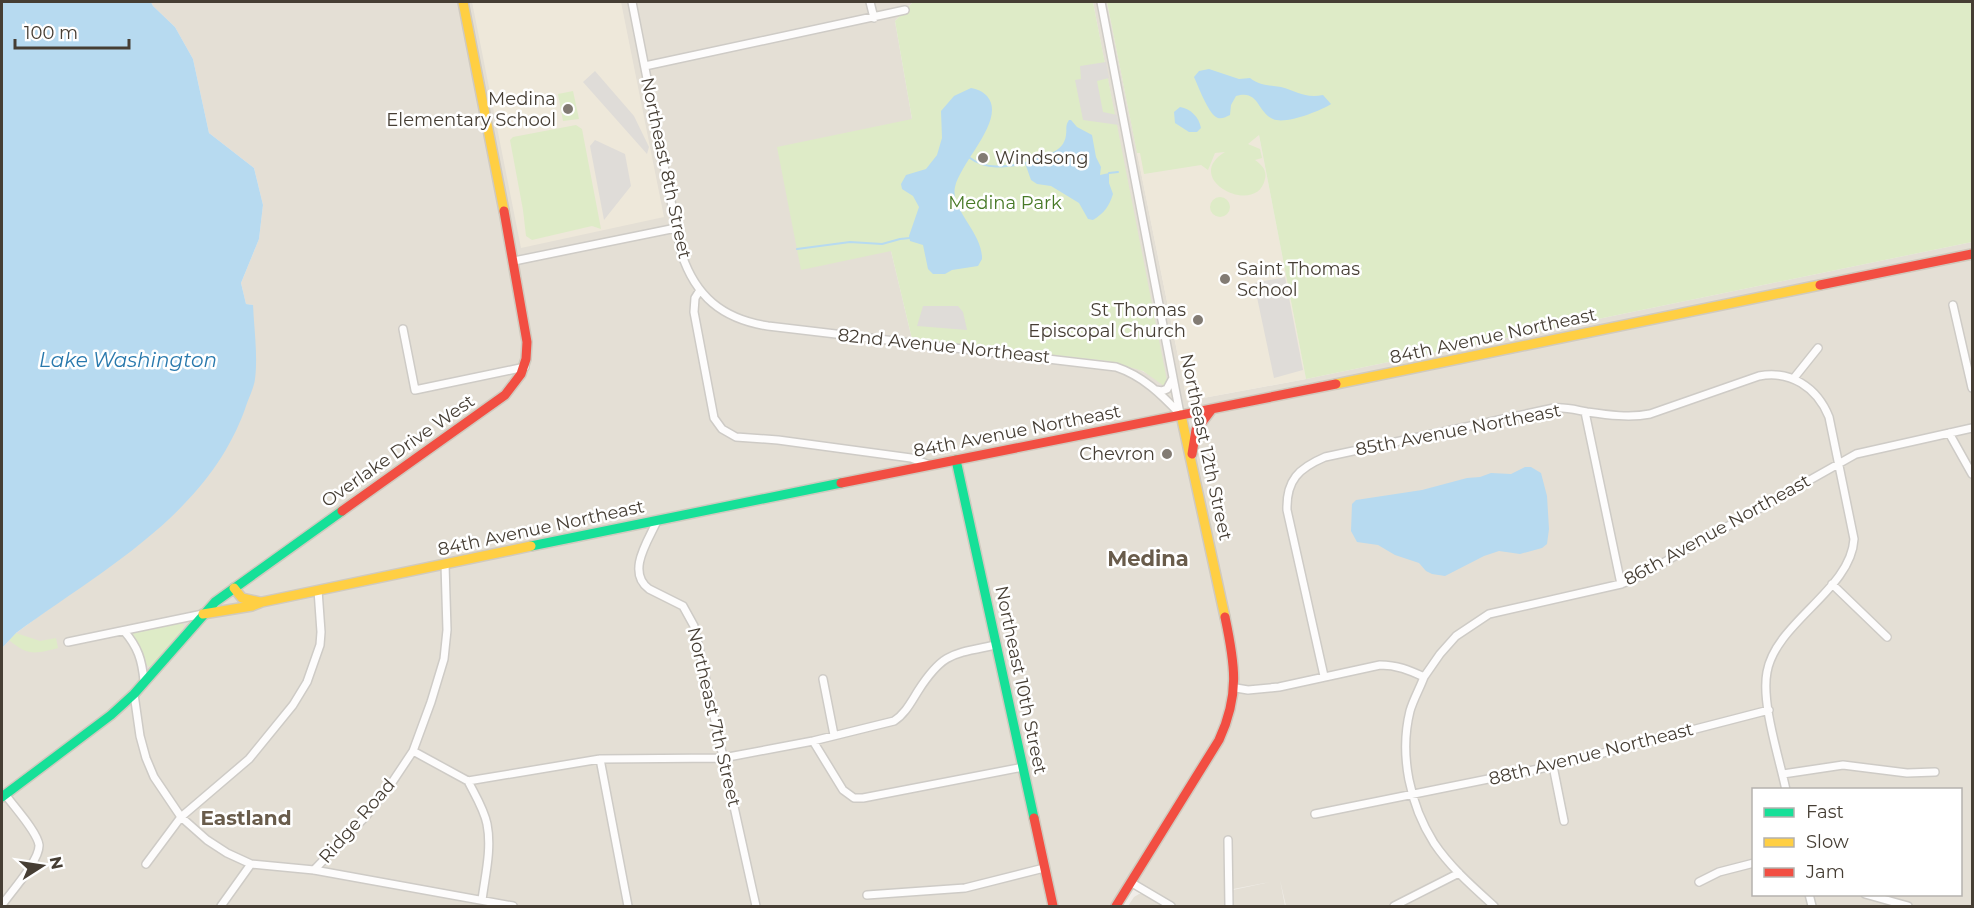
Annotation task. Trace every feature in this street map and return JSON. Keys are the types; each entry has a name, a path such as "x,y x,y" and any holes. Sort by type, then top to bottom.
{"main road":[{"path":"463,2 527,332 528,355 525,368"},
{"name":"84th Avenue Northeast","path":"203,614 252,606 318,590 1972,254"},
{"name":"Overlake Drive West","path":"3,796 76,743 134,694 203,614 234,588 505,395 515,385 525,368"},
{"path":"1191,463 1196,430 1212,409"},
{"name":"Northeast 12th Street","path":"1116,906 1219,740 1229,721 1236,688 1233,655 1180,415"},
{"name":"Northeast 10th Street","path":"956,460 1053,906"},
{"path":"234,588 242,598 262,602"}],"street":[{"name":"Northeast 8th Street","path":"632,2 676,228 686,268 700,290"},
{"path":"870,2 874,18"},
{"name":"Northeast 12th Street","path":"1101,2 1180,415"},
{"path":"645,66 905,10"},
{"path":"514,261 676,228"},
{"path":"700,290 694,298 694,312 714,418 726,433 736,437 778,440 911,458 930,465"},
{"name":"82nd Avenue Northeast","path":"700,290 723,311 752,324 1099,363 1131,372 1156,390 1180,415"},
{"path":"1953,305 1972,388"},
{"path":"403,329 415,390 525,368"},
{"path":"1786,788 1765,687 1772,656 1778,645 1832,584 1851,555 1854,539 1825,406 1805,385 1794,378 1818,348"},
{"name":"85th Avenue Northeast","path":"1324,676 1287,510 1289,487 1298,472 1311,463 1324,457 1554,408 1565,407 1586,412 1639,416 1759,375 1776,374 1794,378"},
{"path":"1156,390 1167,389 1174,376"},
{"path":"1586,412 1621,584"},
{"name":"86th Avenue Northeast","path":"1494,906 1459,873 1435,844 1412,795 1408,772 1407,728 1411,709 1424,677 1455,636 1489,614 1621,584 1646,573 1838,462 1856,454 1972,428"},
{"path":"1949,433 1972,474"},
{"name":"Northeast 7th Street","path":"657,521 639,561 639,575 649,589 683,606 692,620 756,906"},
{"name":"Ridge Road","path":"314,870 367,815 413,751 444,659 447,630 446,564"},
{"path":"1832,584 1887,637"},
{"path":"146,864 181,817 249,759 293,705 307,682 320,645 318,590"},
{"name":"84th Avenue Northeast","path":"68,642 203,614"},
{"path":"124,631 138,650 142,660 144,681"},
{"path":"468,781 600,759 723,758 813,741 894,721 904,713 941,661 952,655 996,645"},
{"path":"1236,688 1248,690 1279,687 1380,665 1394,665 1424,677"},
{"path":"823,680 834,735"},
{"path":"134,694 140,736 146,758 166,796 181,817 207,840 242,861 251,864 314,870 513,906"},
{"name":"88th Avenue Northeast","path":"1315,814 1553,766 1769,710"},
{"path":"813,741 843,790 854,798 1023,767"},
{"path":"413,751 468,781 484,812 489,837 482,900"},
{"path":"600,759 628,906"},
{"path":"1783,774 1843,765 1907,772 1935,772"},
{"path":"1553,766 1564,821"},
{"path":"2,904 36,858 39,848 34,835 3,796"},
{"path":"1228,840 1229,906"},
{"path":"1699,882 1719,872 1752,863"},
{"path":"221,906 251,864"},
{"path":"867,895 964,888 1044,868"},
{"path":"1394,906 1459,873"},
{"path":"1132,883 1171,906"},
{"path":"1872,896 1908,906"}],"shaded area":[{"path":"151,2 917,2 912,3 895,21 912,119 891,251 912,339 1108,361 1138,369 1166,383 1093,2 1107,2 1187,401 1306,379 1972,242 1972,906 1286,906 1280,880 1285,906 1234,906 1233,890 1270,882 1228,890 1228,906 1172,906 1132,882 1116,906 2,906 2,648 16,633 61,600 253,305 246,304 241,283 259,239 263,205 254,168 209,133 193,59 175,27"},
{"name":"Medina Elementary School","path":"472,2 621,2 664,217 521,248"},
{"path":"1106,62 1109,78 1097,81 1103,112 1117,115 1119,125 1083,120 1075,80 1081,79 1080,66"},
{"path":"595,71 634,116 649,147 647,154 583,82"},
{"name":"Saint Thomas School","path":"1258,130 1306,379 1187,401 1137,153"},
{"path":"595,140 625,154 631,186 604,220 590,146"},
{"path":"1285,277 1303,370 1274,378 1254,283"},
{"path":"923,306 958,306 963,312 967,330 917,326"},
{"path":"1139,894 1143,894 1162,906 1128,906"}],"green space":[{"name":"Medina Park","path":"1093,2 1167,381 1164,386 1143,371 1108,361 912,339 891,251 801,270 777,147 912,119 895,21 912,3"},
{"path":"1107,2 1972,2 1972,242 1306,379 1259,135 1248,144 1260,149 1262,158 1255,160 1263,168 1265,179 1259,190 1249,195 1237,195 1216,183 1211,173 1213,163 1225,152 1215,153 1208,170 1201,165 1144,174 1140,153 1137,153"},
{"path":"573,91 579,119 563,121 558,94"},
{"path":"576,125 582,129 601,229 592,226 532,240 526,236 510,140 513,137"},
{"path":"1216,197 1224,197 1230,203 1230,211 1224,217 1216,217 1210,211 1210,203"},
{"path":"180,621 184,625 183,629 153,665 150,667 146,665 132,631"},
{"path":"16,633 40,641 56,638 58,648 37,652 21,649 9,640"}],"water":[{"name":"Lake Washington","path":"2,2 151,2 175,27 193,59 209,133 254,168 263,205 259,239 241,283 246,304 253,305 255,379 245,409 228,446 205,480 179,510 116,562 16,633 2,648"},
{"path":"1209,69 1239,79 1250,78 1261,84 1281,87 1306,95 1323,95 1331,104 1302,116 1278,120 1268,116 1254,98 1244,95 1236,96 1231,105 1230,115 1218,118 1207,105 1194,77 1199,71"},
{"path":"971,88 987,96 992,105 991,116 981,140 959,177 955,195 957,204 978,240 982,259 978,266 952,270 945,274 933,274 928,269 923,245 910,241 909,236 919,207 913,196 902,189 901,184 906,175 926,169 937,155 942,138 941,111 954,96"},
{"path":"1180,107 1196,117 1201,128 1197,132 1189,132 1175,123 1174,112"},
{"path":"1069,120 1092,135 1096,157 1101,167 1100,175 1109,173 1109,183 1113,194 1110,203 1093,220 1088,219 1079,203 1051,186 1037,184 1031,180 1025,163 1029,158 1057,150 1064,141"},
{"path":"1525,467 1531,467 1541,473 1547,496 1549,529 1547,544 1542,548 1520,554 1499,551 1445,576 1432,574 1419,563 1395,555 1378,545 1357,542 1351,531 1352,504 1356,500 1422,490 1491,473 1511,474"}],"waterway":[{"path":"970,158 989,166 1025,163"},
{"path":"1109,173 1118,172"},
{"path":"797,249 850,242 882,244 910,238"}],"traffic: fast":[{"path":"956,460 1034,818"},
{"path":"531,546 841,483"},
{"path":"2,797 111,715 134,694 215,602 342,511"}],"traffic: slow":[{"path":"463,2 504,211"},
{"path":"1336,384 1820,285"},
{"path":"1181,415 1225,617"},
{"path":"203,614 252,606 262,602 531,546"},
{"path":"234,588 242,598 260,602"}],"traffic: jam":[{"path":"342,511 505,395 521,374 526,359 527,342 504,211"},
{"path":"1820,285 1972,254"},
{"path":"841,483 1336,384"},
{"path":"1192,454 1196,430 1212,409"},
{"path":"1116,906 1219,740 1226,724 1234,679 1225,617"},
{"path":"1034,818 1053,906"}],"place":[{"name":"Medina Elementary School","path":"568,109"},
{"name":"Windsong","path":"983,158"},
{"name":"Saint Thomas School","path":"1225,279"},
{"name":"St Thomas Episcopal Church","path":"1198,320"},
{"name":"Chevron","path":"1167,454"}],"district":[{"name":"Medina","path":"1148,559"},
{"name":"Eastland","path":"246,818"}]}
